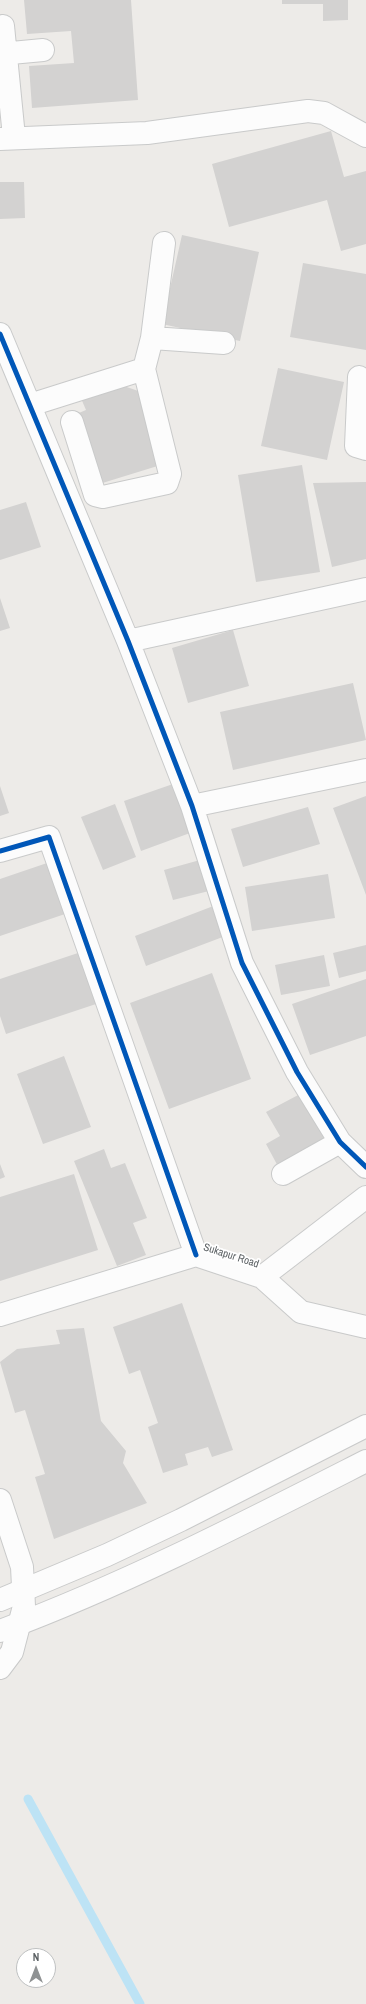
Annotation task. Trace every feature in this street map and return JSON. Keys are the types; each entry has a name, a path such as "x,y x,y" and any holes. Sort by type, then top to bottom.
{"street":[{"path":"3,26 7,138 147,133 308,112 324,113 366,136"},
{"path":"3,53 43,50"},
{"path":"72,422 95,495 103,497 167,483 170,474 144,369 152,338 164,243"},
{"path":"0,334 128,641 192,806 242,963 297,1072 340,1142 366,1167"},
{"path":"152,338 224,343"},
{"path":"30,405 144,369"},
{"path":"359,377 356,446 366,449"},
{"path":"128,641 366,589"},
{"path":"192,806 366,770"},
{"path":"0,851 49,837 196,1254"},
{"path":"283,1174 340,1142"},
{"name":"Sukapur Road","path":"0,1315 196,1254 262,1277 366,1198"},
{"path":"262,1277 301,1312 366,1327"},
{"path":"0,1600 107,1555 181,1520 366,1426"},
{"path":"10,1627 67,1605 142,1572 236,1527 366,1461"},
{"path":"0,1500 22,1567 24,1606 10,1627 12,1652 0,1668"}],"building":[{"path":"24,0 131,0 138,100 32,108 29,66 74,63 71,31 27,34"},
{"path":"282,0 348,0 348,20 323,21 323,4 282,4"},
{"path":"331,131 344,177 366,171 366,244 341,251 327,200 229,227 212,164"},
{"path":"0,182 24,182 25,218 0,219"},
{"path":"182,235 259,252 240,341 162,324"},
{"path":"303,263 366,274 366,350 290,337"},
{"path":"278,368 344,382 327,460 261,446"},
{"path":"121,385 144,393 164,464 96,485 74,415 86,410 80,396"},
{"path":"302,465 320,572 256,582 238,475"},
{"path":"366,482 366,559 332,567 313,483"},
{"path":"26,502 41,547 0,560 0,510"},
{"path":"0,598 10,628 0,631"},
{"path":"233,630 249,686 188,703 172,648"},
{"path":"353,683 366,740 233,770 220,712"},
{"path":"173,784 190,833 141,851 124,801"},
{"path":"0,786 9,813 0,816"},
{"path":"366,796 366,895 333,808"},
{"path":"115,804 136,857 103,870 81,817"},
{"path":"308,807 320,844 243,867 231,829"},
{"path":"200,860 209,891 173,900 164,870"},
{"path":"50,862 68,913 0,936 0,879"},
{"path":"328,874 335,918 252,931 245,887"},
{"path":"216,905 228,935 146,966 135,936"},
{"path":"366,945 366,971 339,978 333,953"},
{"path":"84,951 102,1002 6,1034 0,1016 0,979"},
{"path":"324,955 330,986 281,995 275,965"},
{"path":"212,973 251,1079 169,1109 130,1003"},
{"path":"366,979 366,1036 310,1055 292,1004"},
{"path":"64,1056 91,1127 43,1144 17,1074"},
{"path":"302,1093 330,1143 280,1170 266,1144 280,1136 266,1112"},
{"path":"104,1149 111,1168 125,1163 147,1218 133,1223 146,1255 117,1266 74,1161"},
{"path":"0,1164 5,1177 0,1179"},
{"path":"74,1174 98,1250 0,1281 0,1197"},
{"path":"182,1303 233,1450 212,1457 208,1447 185,1454 188,1465 163,1473 148,1427 158,1423 140,1370 129,1374 113,1327"},
{"path":"84,1328 101,1421 126,1451 123,1463 147,1503 54,1539 35,1477 45,1474 25,1410 15,1413 0,1362 17,1349 60,1344 56,1330"}],"waterway":[{"path":"28,1799 140,2004"}],"cycle path":[{"path":"0,334 128,641 192,806 242,963 297,1072 340,1142 366,1167"},
{"path":"0,851 49,837 196,1255"}]}
